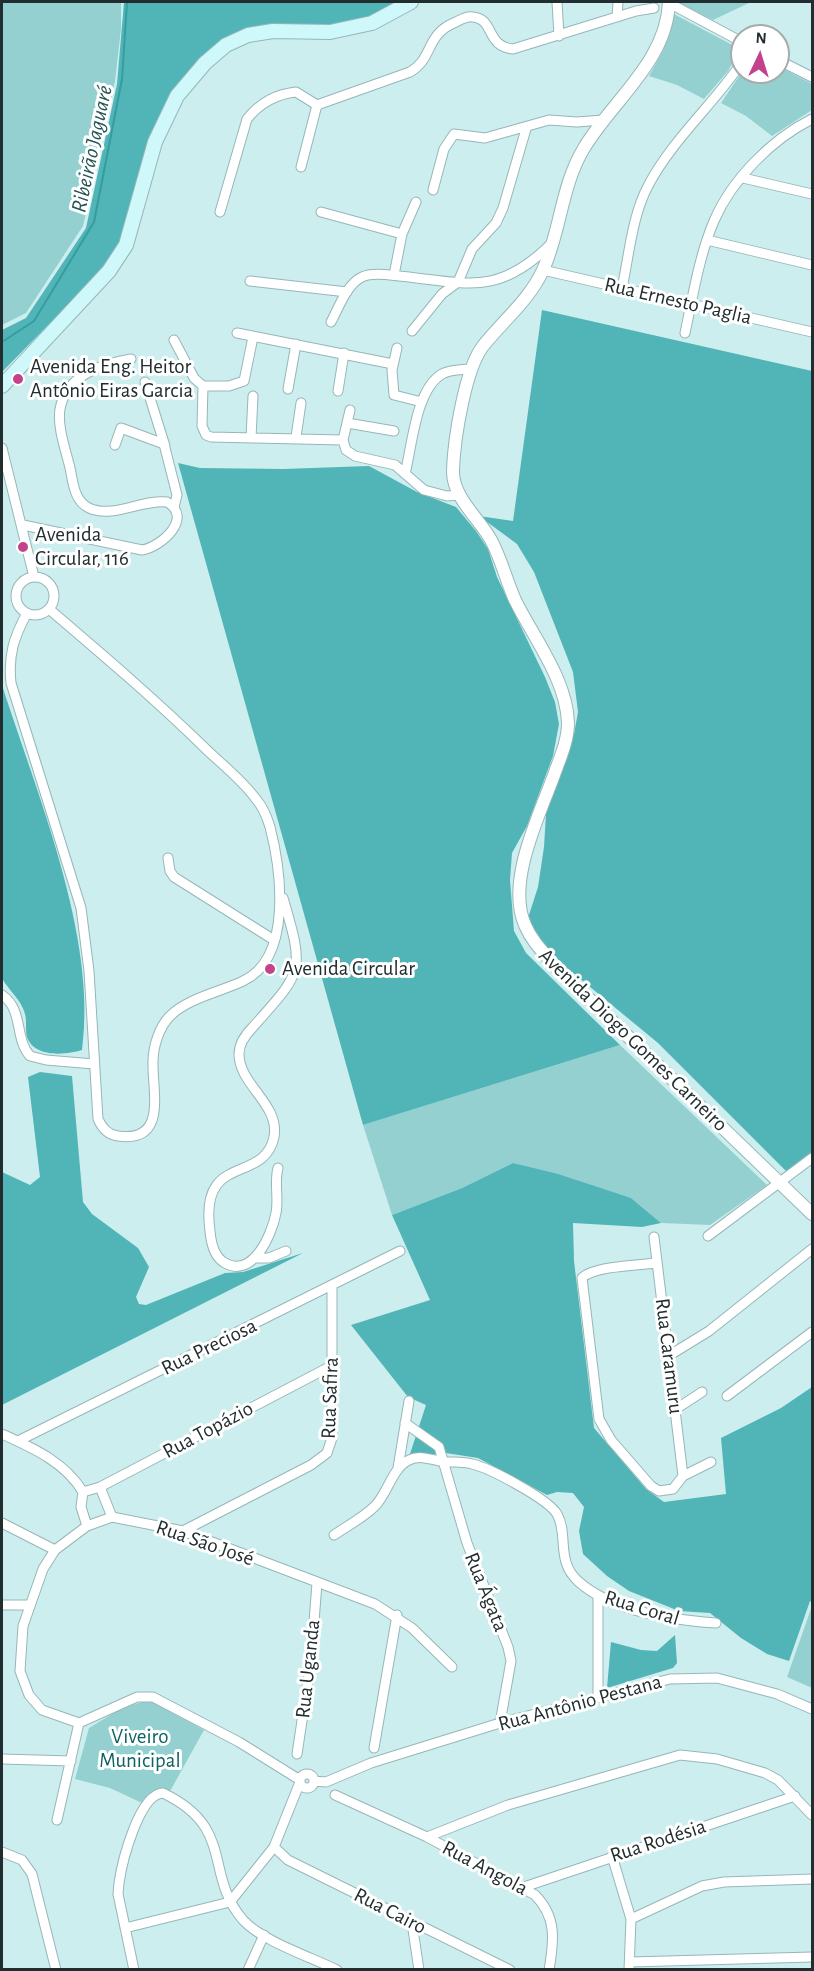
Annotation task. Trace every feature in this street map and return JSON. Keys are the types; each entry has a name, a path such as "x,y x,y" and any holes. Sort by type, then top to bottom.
{"main road":[{"path":"2,386 109,271 126,245 155,142 177,96 205,63 226,45 248,35 273,31 330,33 372,22 411,2"}],"street":[{"path":"558,2 559,36"},
{"path":"617,17 618,2"},
{"path":"669,2 730,35"},
{"name":"Avenida Diogo Gomes Carneiro","path":"669,2 660,43 638,78 603,120 571,172 554,241 543,270 536,282 482,347 470,369 453,470 460,495 496,549 515,598 555,677 566,709 568,724 565,747 523,864 520,896 524,923 535,944 557,968 779,1185 813,1214"},
{"path":"317,105 411,72 418,67 436,33 445,26 469,16 480,18 487,24 494,42 501,48 513,49 654,8"},
{"path":"790,66 813,77"},
{"path":"622,288 646,188 659,166 730,79"},
{"path":"220,212 247,119 255,109 274,97 296,92 317,105"},
{"path":"301,168 317,105"},
{"path":"433,190 444,149 454,134 485,138 559,119 577,122 603,120"},
{"path":"685,333 707,240 715,218 762,155 813,119"},
{"path":"412,330 442,294 458,282 472,249 496,223 503,208 526,129"},
{"path":"743,178 813,194"},
{"path":"394,275 402,234 416,202"},
{"path":"321,212 402,234"},
{"path":"707,240 813,265"},
{"path":"331,321 347,292 363,276 394,275 458,282 494,282 514,274 554,241"},
{"name":"Rua Ernesto Paglia","path":"543,270 813,332"},
{"path":"250,281 347,292"},
{"path":"237,333 393,364"},
{"path":"174,340 194,378 203,386 229,386 244,381 253,337"},
{"path":"288,389 296,344"},
{"path":"397,348 393,364 394,395 422,402"},
{"path":"338,391 344,354"},
{"path":"131,359 104,364 88,371 76,381 60,408 60,421 75,491 86,506 98,511 158,502 167,502 174,507"},
{"path":"405,474 422,402 428,388 440,375 450,371 470,369"},
{"path":"23,525 142,550 156,546 172,532 176,523 174,507 177,495 145,382"},
{"path":"203,386 202,426 206,435 343,440"},
{"path":"251,438 253,396"},
{"path":"296,437 301,403"},
{"path":"350,410 343,440 346,450 355,456 383,460 395,465 424,490 447,496 460,495"},
{"path":"347,423 394,431"},
{"path":"115,445 121,428 165,447"},
{"path":"2,448 23,525 34,577"},
{"path":"34,577 41,578 51,586 54,598 49,609 39,614 27,613 18,605 17,592 23,582 34,577"},
{"path":"49,609 184,728 256,799 270,826 281,893 295,939 297,963 294,978 245,1035 239,1051 242,1069 265,1104 274,1135 269,1151 262,1160 225,1176 215,1185 208,1204 210,1235 218,1258 235,1266 243,1265 254,1258 271,1231 276,1212 278,1168"},
{"path":"27,613 12,646 9,665 11,683 81,908 89,971 98,1119 104,1129 120,1136 144,1131 155,1115 153,1061 164,1024 181,1007 255,974 266,960 274,940 281,893"},
{"path":"168,858 170,871 174,877 274,940"},
{"path":"2,995 16,1011 22,1042 30,1056 46,1060 94,1064"},
{"path":"708,1236 813,1158"},
{"name":"Rua Caramuru","path":"654,1237 683,1476"},
{"path":"670,1355 709,1331 813,1249"},
{"path":"254,1258 269,1258 286,1251"},
{"name":"Rua Preciosa","path":"18,1441 400,1251"},
{"path":"657,1263 599,1270 582,1278 591,1368 599,1419 618,1447 651,1486 658,1491 673,1489 683,1476 711,1462"},
{"name":"Rua Safira","path":"183,1531 322,1458 332,1438 332,1286"},
{"path":"727,1396 813,1332"},
{"name":"Rua Topázio","path":"83,1492 100,1487 333,1365"},
{"path":"676,1408 702,1392"},
{"path":"334,1535 375,1506 385,1495 398,1468 409,1401"},
{"path":"405,1423 434,1442 442,1462"},
{"path":"2,1434 18,1441 69,1472 83,1492 81,1507 87,1526"},
{"name":"Rua Coral","path":"398,1468 414,1458 473,1464 494,1473 554,1510 560,1521 566,1562 570,1572 598,1596 673,1621 716,1623"},
{"name":"Rua Ágata","path":"442,1462 467,1543 508,1647 511,1661 500,1723"},
{"path":"100,1487 112,1517 87,1526 55,1550 29,1605 20,1654 24,1683 42,1710 79,1723 137,1697 153,1697 306,1781 293,1803 274,1847 230,1902 124,1928"},
{"name":"Rua São José","path":"112,1517 183,1531 375,1604 397,1615 452,1667"},
{"path":"2,1523 55,1550"},
{"name":"Rua Uganda","path":"297,1754 311,1661 317,1583"},
{"path":"598,1596 598,1697"},
{"path":"2,1605 29,1605"},
{"path":"374,1748 397,1615"},
{"name":"Rua Antônio Pestana","path":"306,1781 349,1772 500,1723 670,1679 717,1678 777,1694 813,1709"},
{"path":"57,1820 79,1723"},
{"path":"335,1795 427,1837 491,1811 680,1755 717,1759 747,1766 778,1780 813,1815"},
{"path":"2,1759 71,1761"},
{"path":"134,1970 118,1894 121,1868 142,1810 156,1793 170,1797 207,1826 230,1902 246,1923 264,1935 337,1970"},
{"name":"Rua Rodésia","path":"521,1888 795,1796"},
{"name":"Rua Angola","path":"427,1837 535,1895 549,1912 553,1936 549,1970"},
{"name":"Rua Cairo","path":"274,1847 288,1860 510,1970"},
{"path":"2,1852 28,1866 56,1970"},
{"path":"612,1856 631,1919 630,1966 813,1957"},
{"path":"631,1919 702,1886 724,1882 813,1879"},
{"path":"412,1923 419,1970"},
{"path":"248,1970 264,1935"}],"green space":[{"path":"2,2 121,2 121,29 115,81 83,226 26,313 2,325"},
{"path":"677,2 751,2 713,20"},
{"path":"672,13 730,44 730,67 704,99 677,85 649,76 663,51"},
{"path":"790,72 812,84 812,110 772,136 746,116 721,103 734,84 790,84"},
{"path":"620,1045 767,1185 710,1225 661,1223 631,1198 513,1163 462,1188 392,1215 363,1125"},
{"path":"812,1606 812,1688 787,1677"},
{"name":"Viveiro Municipal","path":"149,1700 204,1730 169,1793 159,1789 142,1803 110,1788 75,1779 89,1728 122,1708"}],"shaded area":[{"path":"124,2 399,2 370,17 331,31 287,32 235,43 199,63 169,97 148,141 130,228 105,267 2,372 2,330 26,318 86,228 117,84"},
{"path":"542,310 812,371 812,1152 787,1172 658,1043 538,944 528,918 538,887 546,814 574,734 578,712 573,672 534,572 517,544 479,516 513,521"},
{"path":"178,463 200,468 283,469 369,466 417,492 456,507 476,531 488,549 497,577 545,677 555,702 559,724 553,756 527,826 512,853 510,880 514,931 526,953 620,1045 363,1125"},
{"path":"2,685 61,865 73,913 81,960 85,1006 82,1050 75,1052 59,1054 43,1052 31,1044 27,1037 26,1017 23,1009 2,978"},
{"path":"40,1072 72,1076 83,1202 92,1214 138,1248 149,1267 136,1297 139,1304 146,1305 225,1273 243,1272 303,1253 2,1405 2,1172 30,1185 40,1177 28,1077"},
{"path":"513,1163 558,1174 631,1198 661,1223 642,1227 573,1223 574,1261 594,1428 646,1489 664,1502 726,1494 721,1438 781,1408 812,1387 812,1602 810,1601 789,1661 767,1654 741,1638 710,1613 679,1611 629,1591 607,1576 583,1554 579,1531 584,1507 573,1493 557,1492 547,1495 478,1458 446,1453 409,1457 426,1405 408,1397 351,1325 430,1300 392,1215 462,1188"},
{"path":"675,1635 677,1663 673,1668 607,1688 611,1642 641,1650 657,1651"}],"waterway":[{"name":"Ribeirão Jaguaré","path":"2,342 34,321 94,222 122,79 127,2"}],"place":[{"name":"Avenida Eng. Heitor Antônio Eiras Garcia","path":"18,379"},
{"name":"Avenida Circular, 116","path":"23,547"},
{"name":"Avenida Circular","path":"270,969"}]}
